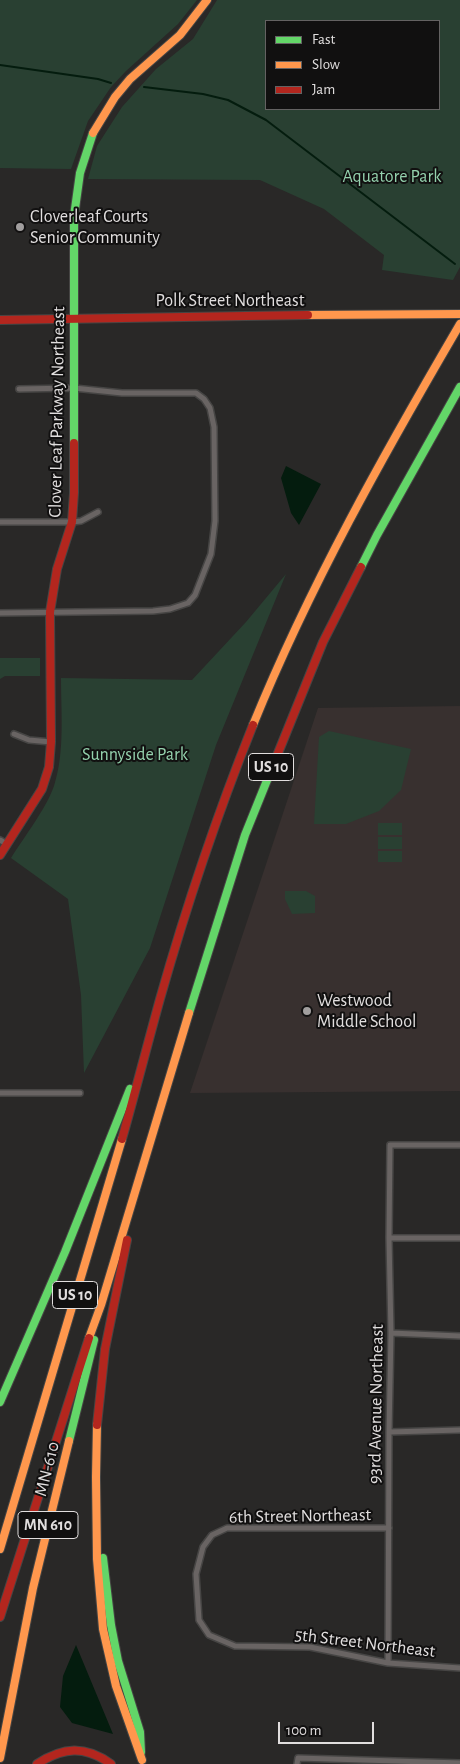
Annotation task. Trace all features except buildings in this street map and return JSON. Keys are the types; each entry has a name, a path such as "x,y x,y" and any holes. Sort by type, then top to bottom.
{"main road":[{"name":"Clover Leaf Parkway Northeast","path":"0,855 3,842 42,789 49,767 51,742 50,612 57,569 72,522 74,493 74,209 80,170 92,135 105,111 131,78 186,28 207,0"},
{"name":"Polk Street Northeast","path":"0,320 460,314"},
{"name":"US 10","path":"0,1549 126,1124 148,1040 201,868 231,782 264,697 289,641 348,520 460,324"},
{"name":"US 10","path":"0,1617 62,1427 81,1361 101,1305 194,996 245,835 323,642 376,535 460,387"},
{"path":"0,1401 65,1252 108,1147 148,1040"},
{"path":"142,1171 108,1331 95,1442 96,1510 111,1625 120,1670 140,1732 142,1762"},
{"name":"MN-610","path":"0,1758 11,1693 31,1601 56,1489 91,1355 101,1305"},
{"path":"37,1764 49,1755 69,1750 85,1751 104,1758 111,1764"}],"street":[{"path":"0,613 153,611 170,609 188,603 195,595 210,556 215,522 214,427 210,408 204,399 196,393 122,393 74,388 19,389"},
{"path":"0,522 72,522 81,521 98,512"},
{"path":"14,734 29,740 51,742"},
{"path":"0,1093 80,1093"},
{"name":"93rd Avenue Northeast","path":"388,1663 391,1333 390,1145 460,1145"},
{"path":"389,1238 460,1238"},
{"path":"391,1333 460,1336"},
{"path":"389,1432 460,1430"},
{"name":"6th Street Northeast","path":"209,1635 199,1620 196,1574 202,1547 212,1535 228,1528 389,1528"},
{"name":"5th Street Northeast","path":"209,1635 234,1646 310,1647 388,1663 460,1668"},
{"path":"297,1761 460,1763"}],"shaded area":[{"path":"286,466 321,484 299,525 291,513 281,478"},
{"path":"460,706 460,1091 190,1093 318,708"},
{"path":"76,1645 113,1734 72,1723 60,1707 63,1676"}],"green space":[{"path":"0,0 197,0 178,24 111,87 88,121 71,169 0,168"},
{"name":"Aquatore Park","path":"217,0 460,0 460,267 453,280 382,270 384,255 324,209 260,180 88,179 97,146 122,107 156,69 193,39"},
{"name":"Sunnyside Park","path":"286,574 216,745 150,948 84,1073 81,995 68,899 11,858 40,813 54,786 61,746 61,678 192,680 246,622"},
{"path":"0,658 40,658 40,676 5,676 0,679"},
{"path":"329,731 411,749 401,790 379,811 346,824 314,824 319,737"},
{"path":"378,823 402,823 402,835 378,835"},
{"path":"378,837 402,837 402,849 378,849"},
{"path":"378,851 402,851 402,862 378,862"},
{"path":"285,891 306,891 315,896 315,913 292,914 285,899"}],"waterway":[{"path":"0,65 98,79 111,83"},
{"path":"144,87 203,94 228,100 266,120 455,264"}],"traffic: fast":[{"path":"74,443 74,216 80,173 93,133"},
{"path":"361,567 460,387"},
{"path":"189,1013 245,835 274,763"},
{"path":"0,1402 65,1252 130,1089"},
{"path":"69,1441 94,1340"},
{"path":"103,1558 111,1625 118,1661 140,1732 141,1752"}],"traffic: slow":[{"path":"93,133 115,97 130,79 180,35 207,0"},
{"path":"308,315 460,314"},
{"path":"253,725 275,673 349,521 460,324"},
{"path":"89,1338 101,1305 189,1013"},
{"path":"0,1549 122,1139"},
{"path":"97,1425 97,1559 103,1629 116,1686 142,1760"},
{"path":"0,1758 33,1588 69,1441"}],"traffic: jam":[{"path":"0,320 308,315"},
{"path":"0,855 42,789 49,767 51,742 50,612 57,569 72,522 74,443"},
{"path":"274,763 323,642 361,567"},
{"path":"122,1139 180,930 215,827 253,725"},
{"path":"97,1425 105,1349 127,1240"},
{"path":"0,1617 89,1338"},
{"path":"37,1764 56,1754 74,1750 92,1754 111,1764"}],"place":[{"name":"Cloverleaf Courts Senior Community","path":"20,227"},
{"name":"Westwood Middle School","path":"307,1011"}]}
